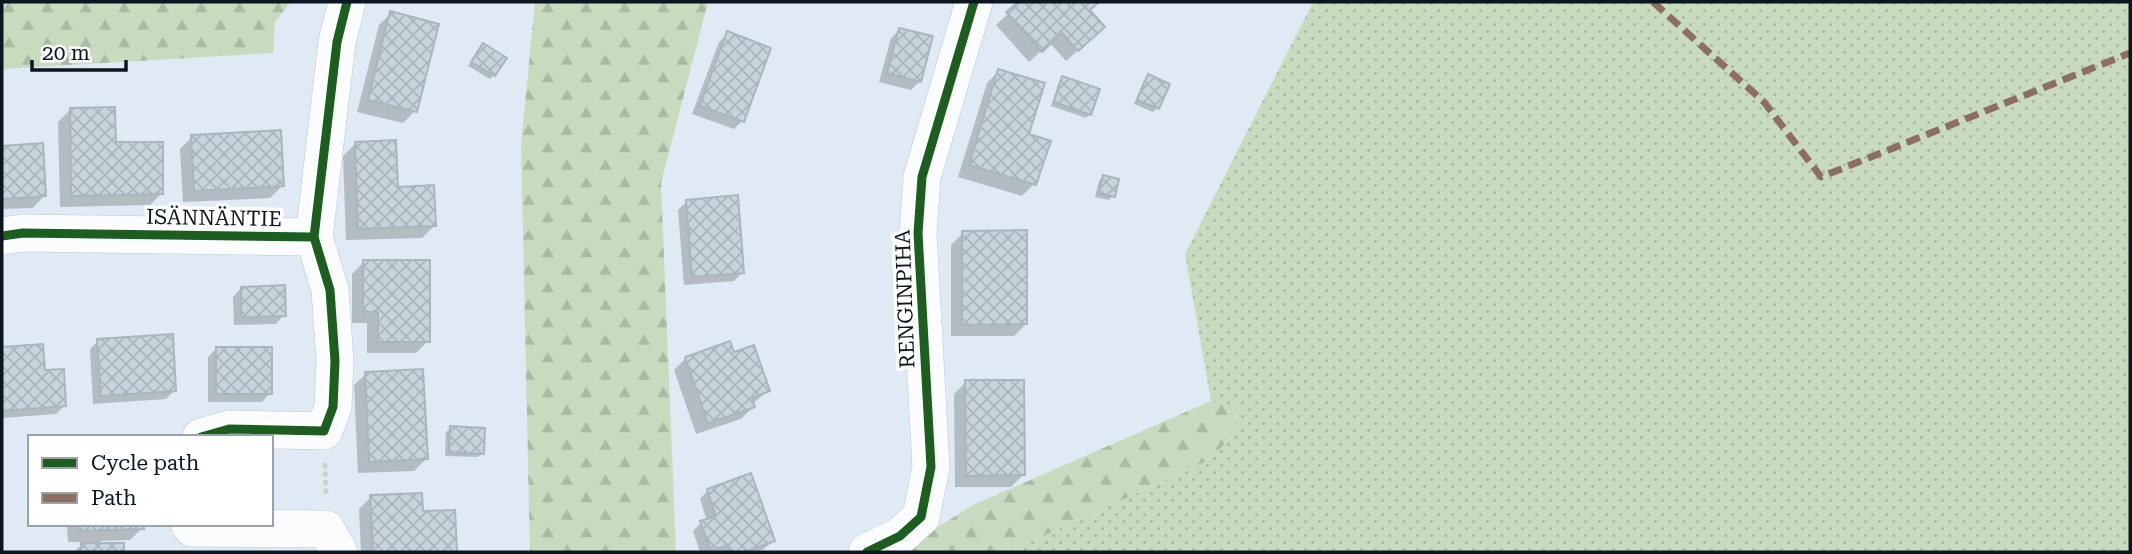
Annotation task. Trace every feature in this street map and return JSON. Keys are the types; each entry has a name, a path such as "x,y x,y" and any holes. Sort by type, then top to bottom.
{"street":[{"path":"208,435 229,429 324,431 334,407 335,361 330,290 314,236 337,42 347,2"},
{"name":"RENGINPIHA","path":"867,552 900,536 921,517 931,467 918,233 922,177 974,2"},
{"name":"ISÄNNÄNTIE","path":"2,236 23,233 314,236"},
{"path":"190,526 332,540"}],"path":[{"path":"324,431 332,540"}],"green space":[{"path":"2,2 291,2 275,22 273,53 2,69"},
{"path":"535,2 708,2 661,183 676,552 530,552 521,145"},
{"path":"1313,2 2130,2 2130,552 1008,552 1207,461 1235,434 1237,410 1211,401 1185,254"},
{"path":"1211,401 1237,409 1235,434 1207,461 1008,552 898,552 973,505"}],"building":[{"path":"1018,2 1099,2 1090,10 1105,27 1078,51 1062,33 1042,52 1006,12"},
{"path":"390,11 439,24 417,112 368,100"},
{"path":"899,28 933,36 921,82 887,73"},
{"path":"727,31 771,48 744,122 700,106"},
{"path":"483,43 507,58 495,76 471,62"},
{"path":"998,69 1045,83 1029,134 1051,141 1036,185 969,165"},
{"path":"1148,74 1170,84 1159,109 1137,100"},
{"path":"1062,76 1100,89 1091,115 1054,102"},
{"path":"115,107 116,142 163,142 163,194 71,196 70,108"},
{"path":"281,130 284,186 194,191 191,135"},
{"path":"396,140 398,187 434,185 436,226 358,229 355,142"},
{"path":"43,143 46,196 2,199 2,146"},
{"path":"1103,175 1119,179 1115,197 1098,193"},
{"path":"738,195 744,273 692,277 686,200"},
{"path":"1027,230 1027,324 962,325 962,231"},
{"path":"363,260 430,260 430,342 378,342 378,312 363,312"},
{"path":"285,285 286,316 241,317 241,287"},
{"path":"173,334 176,391 101,396 97,339"},
{"path":"730,341 734,352 754,345 770,391 752,398 755,407 708,423 685,357"},
{"path":"43,344 45,370 64,369 66,406 2,411 2,347"},
{"path":"216,347 272,347 272,394 216,394"},
{"path":"423,369 428,459 369,462 365,372"},
{"path":"965,380 1024,380 1025,475 966,476"},
{"path":"450,426 485,428 484,454 449,452"},
{"path":"751,473 775,541 744,552 731,552 728,545 711,551 700,521 716,516 707,489"},
{"path":"422,493 423,511 455,510 457,552 373,552 370,495"},
{"path":"79,526 144,526 144,529 79,531"},
{"path":"81,543 124,543 124,552 81,552"}],"marked path":[{"path":"1653,2 1764,102 1821,177 2130,53"}],"cycle path":[{"path":"2,236 23,233 314,237 337,42 347,2"},
{"path":"867,552 900,536 921,517 931,467 918,233 922,177 974,2"},
{"path":"208,435 229,429 324,431 333,407 335,361 330,290 314,237"}]}
